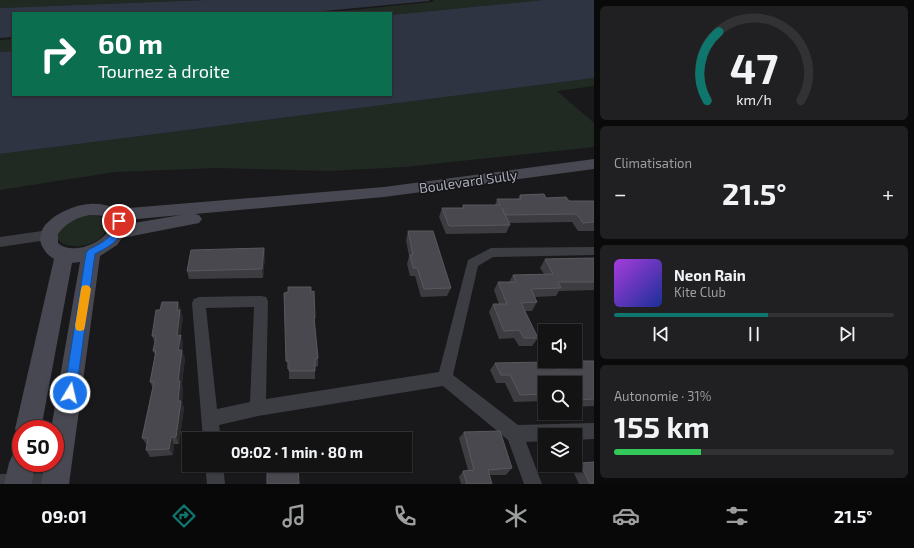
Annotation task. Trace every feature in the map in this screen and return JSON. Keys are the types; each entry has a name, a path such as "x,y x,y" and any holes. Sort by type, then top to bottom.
{"main road":[{"name":"Boulevard Sully","path":"115,215 384,192 594,164"},
{"name":"Boulevard Sully","path":"117,233 166,223 342,196"},
{"path":"100,209 109,211 115,215 119,221 117,233 110,242 91,253 80,255 64,254 52,249 49,242 49,235 53,228 60,221 79,211 100,209"},
{"path":"56,483 91,253"},
{"path":"30,420 64,254"}],"street":[{"path":"0,242 49,235"},
{"path":"445,378 472,263 491,253 594,251"},
{"path":"211,432 199,304 261,301 258,408"},
{"path":"210,419 258,408 445,378 516,434 533,484"},
{"path":"516,434 594,431"},
{"path":"215,472 216,484"},
{"path":"14,478 56,483"}],"shaded area":[{"path":"0,0 205,0 0,8"},
{"path":"434,0 543,0 392,15 392,12 333,12 432,2"},
{"path":"12,39 12,51 0,52 0,40"},
{"path":"594,78 594,86 557,91 594,123 594,147 404,167 330,171 217,168 115,172 0,190 0,154"},
{"path":"84,214 98,215 106,221 105,231 100,238 81,246 71,246 58,239 59,232 63,225 68,221"}],"water":[{"path":"205,0 429,0 314,12 12,12 12,37 0,38 0,8"},
{"path":"543,0 594,0 594,78 0,154 0,52 12,51 12,96 392,96 392,15"}],"building":[{"path":"544,194 546,198 566,197 569,201 594,201 594,222 583,223 577,214 505,215 510,225 449,226 442,208 464,208 463,205 500,205 497,199 521,199 520,195"},
{"path":"408,231 433,231 451,288 424,289 417,268 413,268 410,255 413,255"},
{"path":"264,248 262,269 187,271 191,250"},
{"path":"594,258 594,282 558,282 561,288 531,289 537,302 521,303 538,338 524,338 519,330 504,331 493,304 507,304 498,282 516,282 513,275 553,274 545,259"},
{"path":"288,287 311,287 311,292 314,291 314,318 318,358 315,359 315,371 289,371 289,362 286,361 284,293 288,292"},
{"path":"162,302 178,302 177,310 180,310 177,336 181,335 178,350 182,350 178,381 180,381 178,401 181,401 176,437 171,437 169,449 146,450 148,438 142,438 154,382 150,382 156,351 153,351 156,336 152,336 156,310 160,310"},
{"path":"582,361 594,361 594,399 582,400 582,376 538,376 538,394 520,395 510,375 501,375 495,363 538,362 538,368 549,368 550,370 583,368"},
{"path":"500,431 512,468 488,470 492,484 467,484 463,471 474,470 464,432"},
{"path":"594,462 594,484 590,484 582,467 582,463"},
{"path":"267,472 298,472 299,484 267,484"}],"slow traffic":[{"path":"80,326 86,289"}],"route":[{"path":"70,393 91,253 110,242 116,235 119,228 119,221"}]}
